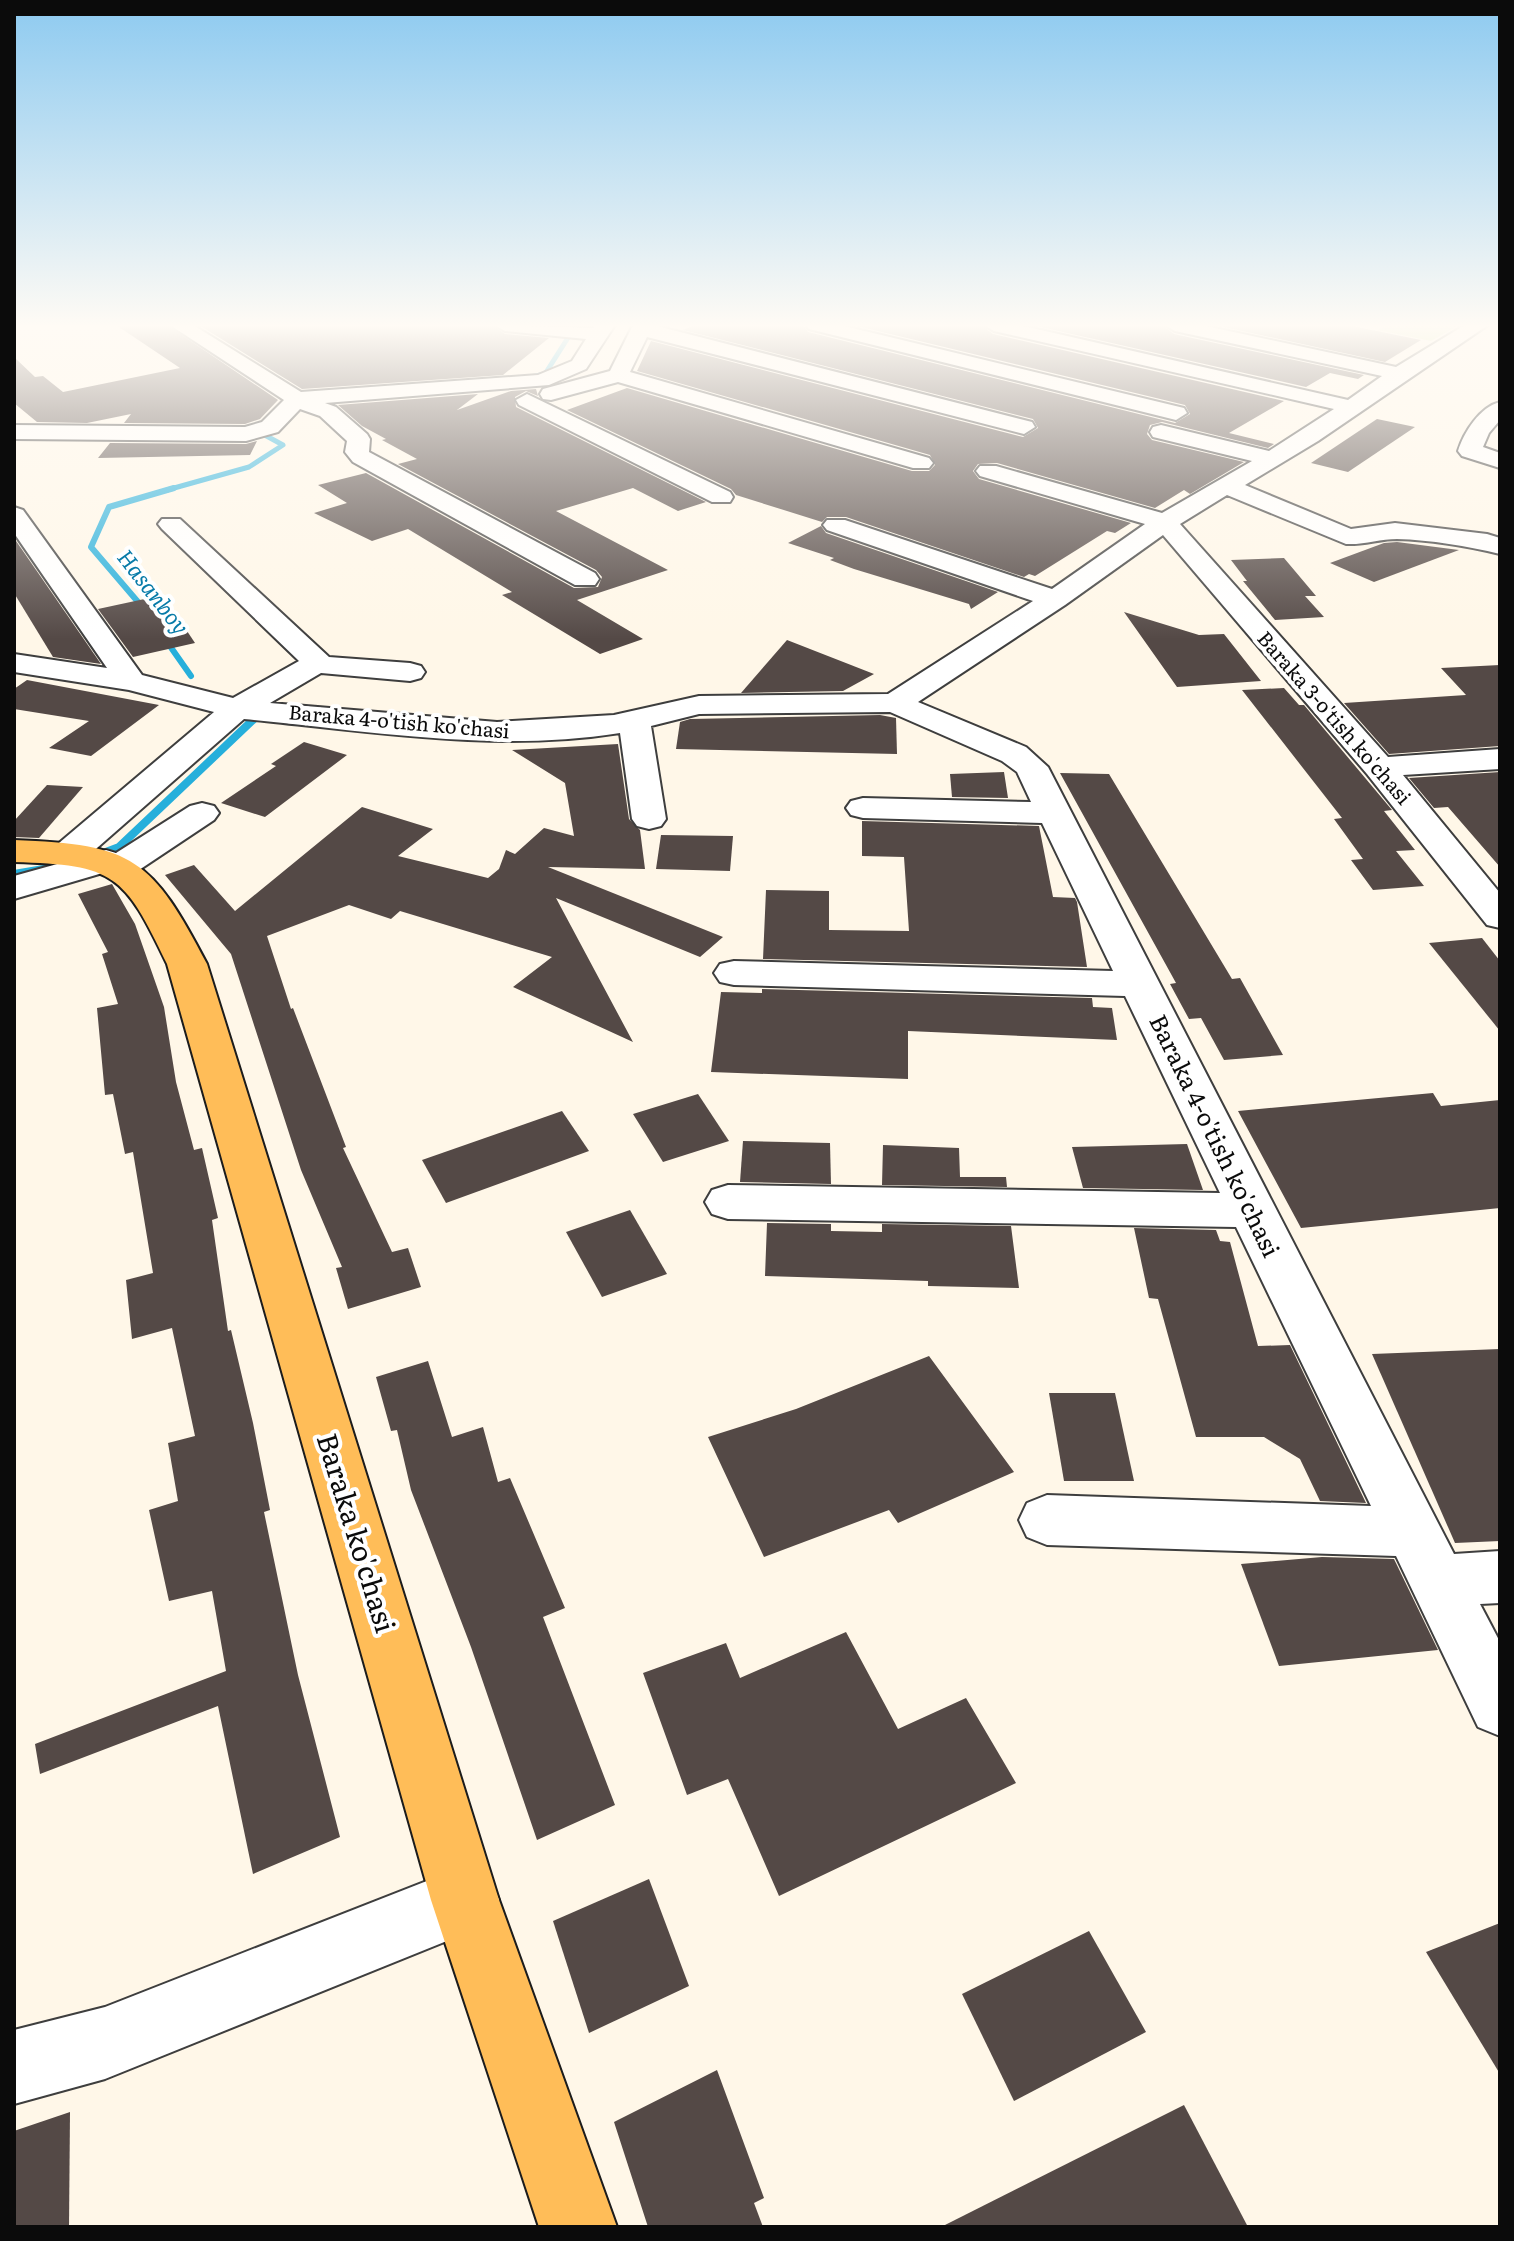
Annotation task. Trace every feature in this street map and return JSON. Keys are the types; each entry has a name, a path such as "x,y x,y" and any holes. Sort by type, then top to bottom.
{"main road":[{"path":"14,851 94,858"},
{"name":"Baraka ko'chasi","path":"94,858 138,881 151,898 187,964 465,1900 578,2227"}],"street":[{"path":"14,432 246,434 261,430"},
{"path":"348,430 359,439 357,452 361,457 585,579"},
{"path":"586,430 721,497"},
{"path":"810,430 921,463"},
{"path":"895,703 1055,599 1165,522 1316,430"},
{"path":"1481,430 1470,451 1500,461"},
{"path":"1161,432 1270,458"},
{"path":"988,471 1165,522"},
{"path":"1224,486 1272,503 1346,536 1362,537 1395,531 1478,540 1500,546"},
{"path":"14,515 131,681"},
{"name":"Baraka 3-o'tish ko'chasi","path":"1165,522 1379,767 1500,917"},
{"path":"171,524 318,663 335,668 410,672"},
{"path":"836,525 1055,599"},
{"name":"Baraka 4-o'tish ko'chasi","path":"14,663 131,681 237,709 478,732 514,732 634,721 676,708 699,705 895,703 1014,754 1031,767 1500,1706"},
{"path":"94,858 237,709 318,663"},
{"path":"634,721 649,819"},
{"path":"1379,767 1500,759"},
{"path":"863,808 1053,813"},
{"path":"14,888 202,813"},
{"path":"734,973 1138,984"},
{"path":"728,1202 1250,1210"},
{"path":"1047,1520 1423,1557 1500,1577"},
{"path":"14,2067 105,2043 465,1900"}],"building":[{"path":"369,430 561,430 706,502 678,511 633,488 556,511 668,570 577,600 643,639 600,654 502,595 512,592 408,529 372,541 314,513 347,503 318,485 366,473 574,588 598,587 602,577 596,570 398,464 417,459 382,440 386,439"},
{"path":"608,430 770,430 912,471 929,471 935,465 930,455 841,430 994,430 1023,437 1035,430 1148,430 1147,434 1152,440 1244,462 1190,494 1184,490 1155,508 997,463 978,464 973,471 979,479 1131,523 1115,533 1107,531 1035,576 1029,574 1024,577 846,517 827,517 822,522 736,495 731,489"},
{"path":"1193,430 1235,430 1229,433 1274,444 1268,448"},
{"path":"1361,430 1411,430 1348,472 1311,463"},
{"path":"257,441 250,455 98,458 110,443 246,444"},
{"path":"821,526 826,533 998,592 971,609 969,604 854,569 830,560 834,558 788,543"},
{"path":"14,538 101,664 53,657 14,593"},
{"path":"1384,543 1459,550 1374,582 1330,563"},
{"path":"1284,558 1316,596 1305,596 1324,617 1275,620 1243,581 1247,581 1231,560"},
{"path":"163,595 195,643 133,657 98,609"},
{"path":"1124,612 1199,635 1224,634 1261,681 1177,687"},
{"path":"787,640 874,674 843,691 741,693"},
{"path":"1500,665 1500,746 1389,754 1344,703 1466,695 1441,668"},
{"path":"27,680 159,705 91,756 49,748 89,721 14,709 14,689"},
{"path":"1284,688 1299,705 1304,705 1392,810 1384,811 1415,850 1396,851 1424,886 1373,890 1351,860 1363,859 1334,819 1342,818 1242,690"},
{"path":"880,715 896,718 897,754 676,749 680,722 690,719"},
{"path":"304,742 347,755 265,817 221,803 276,766 271,764"},
{"path":"618,744 629,819 640,830 645,869 548,867 723,937 700,957 556,898 633,1042 513,987 552,957 400,911 391,919 349,905 267,936 291,1009 346,1147 343,1148 392,1252 408,1248 421,1287 348,1309 336,1268 342,1267 301,1170 231,954 165,875 194,865 235,911 362,807 433,829 398,856 488,878 499,869 506,850 515,854 544,828 574,836 565,783 512,750"},
{"path":"1004,772 1008,798 952,797 950,774"},
{"path":"1500,772 1500,867 1448,807 1434,808 1409,778"},
{"path":"1060,773 1109,774 1232,979 1240,978 1283,1055 1224,1060 1201,1018 1189,1019 1170,984 1176,983"},
{"path":"47,785 83,787 39,838 14,837 14,821"},
{"path":"862,821 1039,826 1053,897 1075,898 1077,902 1087,967 763,959 766,890 829,891 829,930 909,931 904,857 862,856"},
{"path":"661,835 733,836 730,871 656,869"},
{"path":"112,884 135,924 164,1007 176,1082 194,1150 202,1148 218,1218 212,1220 228,1331 231,1330 253,1423 270,1510 264,1512 298,1675 340,1837 253,1874 218,1706 40,1774 35,1744 226,1671 212,1591 169,1601 149,1510 178,1501 168,1443 195,1436 172,1328 132,1339 126,1280 153,1273 133,1152 125,1154 113,1094 105,1095 97,1008 118,1004 102,954 108,952 78,894"},
{"path":"1482,938 1500,961 1500,1031 1429,943"},
{"path":"762,989 1092,998 1093,1007 1112,1008 1117,1040 908,1031 908,1079 711,1072 721,992 762,993"},
{"path":"1433,1093 1441,1106 1500,1100 1500,1208 1301,1228 1238,1111"},
{"path":"698,1094 729,1141 663,1162 633,1114"},
{"path":"562,1111 589,1151 446,1203 422,1160"},
{"path":"743,1141 830,1143 831,1184 740,1182"},
{"path":"1187,1144 1203,1190 1083,1188 1072,1147"},
{"path":"883,1145 959,1148 960,1177 1006,1177 1007,1187 882,1185"},
{"path":"630,1210 667,1274 602,1297 566,1232"},
{"path":"767,1223 831,1224 831,1231 882,1232 882,1224 1011,1226 1019,1288 928,1286 928,1281 765,1276"},
{"path":"1134,1228 1216,1230 1220,1241 1230,1242 1258,1346 1290,1345 1366,1503 1320,1501 1300,1459 1264,1437 1196,1437 1158,1299 1149,1298"},
{"path":"1500,1349 1500,1541 1455,1543 1372,1354"},
{"path":"929,1356 1014,1472 898,1523 889,1510 764,1557 708,1437 796,1409"},
{"path":"428,1361 452,1437 483,1427 498,1482 510,1478 565,1608 543,1617 615,1805 537,1840 471,1647 411,1490 397,1430 391,1431 376,1377"},
{"path":"1049,1393 1115,1393 1134,1481 1064,1481"},
{"path":"1322,1557 1394,1559 1438,1650 1279,1666 1241,1564"},
{"path":"846,1632 898,1729 966,1698 1016,1783 779,1896 728,1779 687,1795 643,1673 726,1643 740,1678"},
{"path":"649,1879 689,1986 589,2033 553,1921"},
{"path":"1500,1923 1500,2074 1426,1952"},
{"path":"1089,1931 1146,2032 1014,2101 962,1994"},
{"path":"717,2070 764,2198 754,2203 763,2227 648,2227 614,2122"},
{"path":"1184,2105 1248,2227 941,2227"},
{"path":"70,2112 69,2227 14,2227 14,2131"}],"waterway":[{"name":"Hasanboy","path":"171,489 249,467 283,445 261,433"},
{"name":"Hasanboy","path":"144,609 91,547 109,507 171,489"},
{"name":"Hasanboy","path":"167,490 171,489"},
{"name":"Hasanboy","path":"165,639 191,676"},
{"name":"Hasanboy","path":"98,855 119,847 255,718"},
{"name":"Hasanboy","path":"14,874 44,869"}]}
